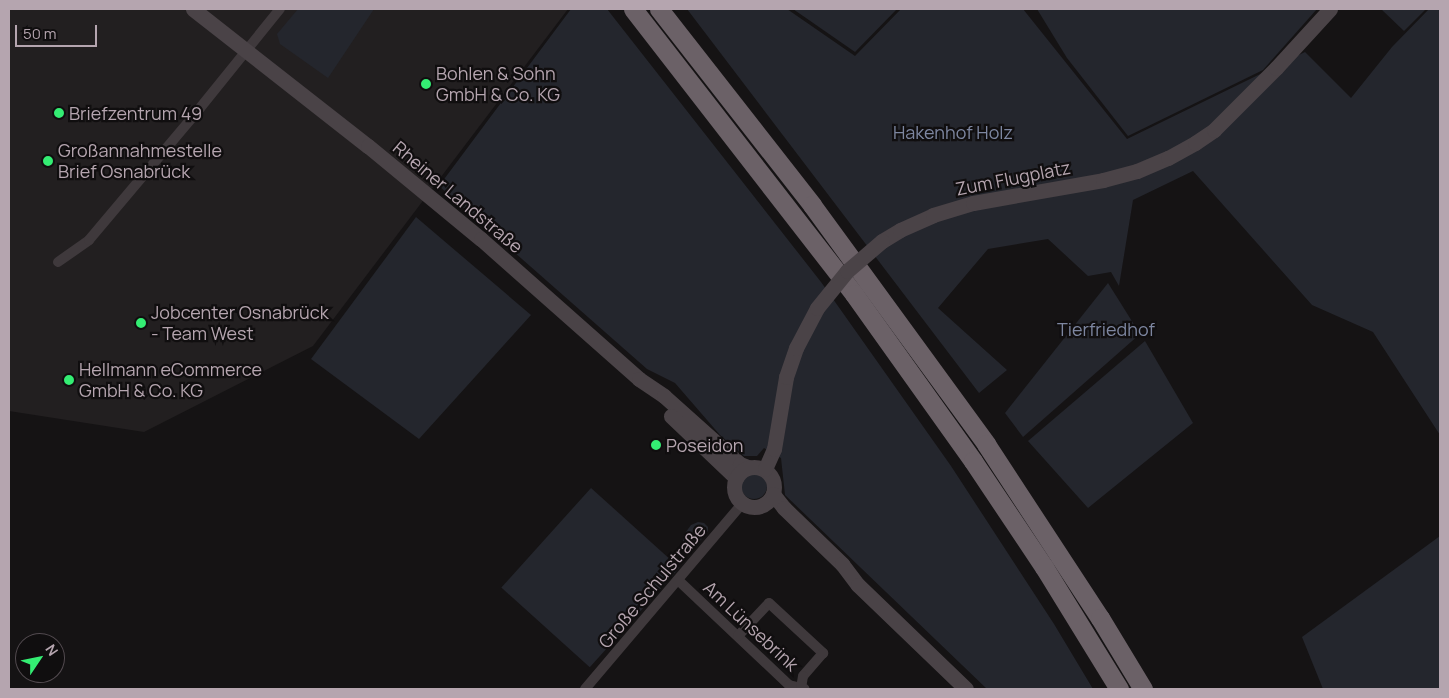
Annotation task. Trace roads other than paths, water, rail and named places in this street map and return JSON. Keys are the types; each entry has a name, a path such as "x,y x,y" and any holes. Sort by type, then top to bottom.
{"highway":[{"path":"633,9 865,310 978,469 1044,567 1119,689"},
{"path":"659,9 823,221 980,436 1100,618 1143,689"}],"street":[{"name":"Rheiner Landstraße","path":"194,9 248,50 481,240 638,379 664,396 740,464 748,467"},
{"path":"58,262 88,240 248,50 280,9"},
{"name":"Zum Flugplatz","path":"765,469 774,449 786,377 796,348 818,308 848,271 882,241 900,230 933,215 973,203 1103,180 1137,171 1175,154 1208,135 1230,115 1330,9"},
{"name":"Rheiner Landstraße","path":"638,379 658,404 736,478"},
{"path":"754,466 765,469 773,480 768,499 753,507 743,503 735,492 736,478 748,467 754,466"},
{"path":"768,499 836,571 858,585 966,689"},
{"name":"Große Schulstraße","path":"585,689 743,503"},
{"name":"Am Lünsebrink","path":"678,580 789,685 802,689"},
{"path":"738,636 769,603 823,653 803,676 802,689"}],"place":[{"name":"Bohlen & Sohn GmbH & Co. KG","path":"426,84"},
{"name":"Briefzentrum 49","path":"59,113"},
{"name":"Großannahmestelle Brief Osnabrück","path":"48,161"},
{"name":"Jobcenter Osnabrück - Team West","path":"141,323"},
{"name":"Hellmann eCommerce GmbH & Co. KG","path":"69,380"},
{"name":"Poseidon","path":"656,445"}],"park label":[{"name":"Hakenhof Holz","path":"953,132"},
{"name":"Tierfriedhof","path":"1106,329"}]}
